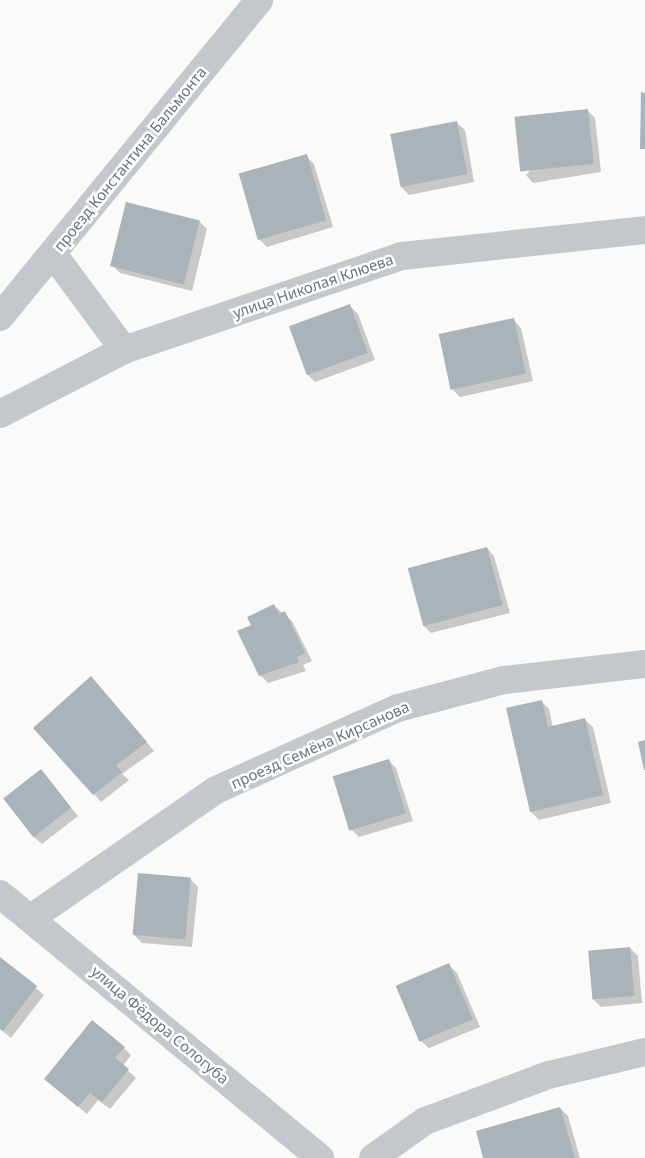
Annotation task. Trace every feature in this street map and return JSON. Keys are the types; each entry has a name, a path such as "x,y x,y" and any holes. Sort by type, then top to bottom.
{"street":[{"name":"проезд Константина Бальмонта","path":"0,317 259,0"},
{"name":"улица Николая Клюева","path":"0,414 124,350 402,256 645,230"},
{"path":"53,254 124,350"},
{"name":"проезд Семёна Кирсанова","path":"31,918 216,790 398,708 504,680 645,664"},
{"name":"улица Фёдора Сологуба","path":"0,894 320,1158"},
{"path":"373,1158 425,1121 549,1075 645,1052"}],"building":[{"path":"641,92 645,93 645,149 640,149"},
{"path":"588,109 594,164 520,171 514,117"},
{"path":"457,121 467,174 401,187 390,134"},
{"path":"307,154 326,220 258,240 239,174"},
{"path":"126,202 200,220 184,284 110,266"},
{"path":"350,304 368,353 307,375 289,326"},
{"path":"514,318 526,374 451,390 439,334"},
{"path":"487,547 503,605 423,626 408,568"},
{"path":"274,604 279,614 285,611 305,653 297,657 299,662 259,676 237,631 251,625 247,617"},
{"path":"91,676 147,742 116,765 122,772 93,795 33,728"},
{"path":"542,700 548,727 585,718 603,795 530,812 506,708"},
{"path":"645,740 645,770 644,770 638,742"},
{"path":"389,759 406,814 349,831 333,776"},
{"path":"41,769 71,808 33,837 3,799"},
{"path":"138,873 191,878 185,939 133,935"},
{"path":"630,947 634,996 592,999 588,951"},
{"path":"0,957 37,986 3,1031 0,1029"},
{"path":"449,963 473,1019 419,1042 396,986"},
{"path":"92,1020 125,1047 115,1058 129,1069 102,1102 90,1093 78,1107 44,1079"},
{"path":"560,1107 575,1158 483,1158 476,1131"}]}
